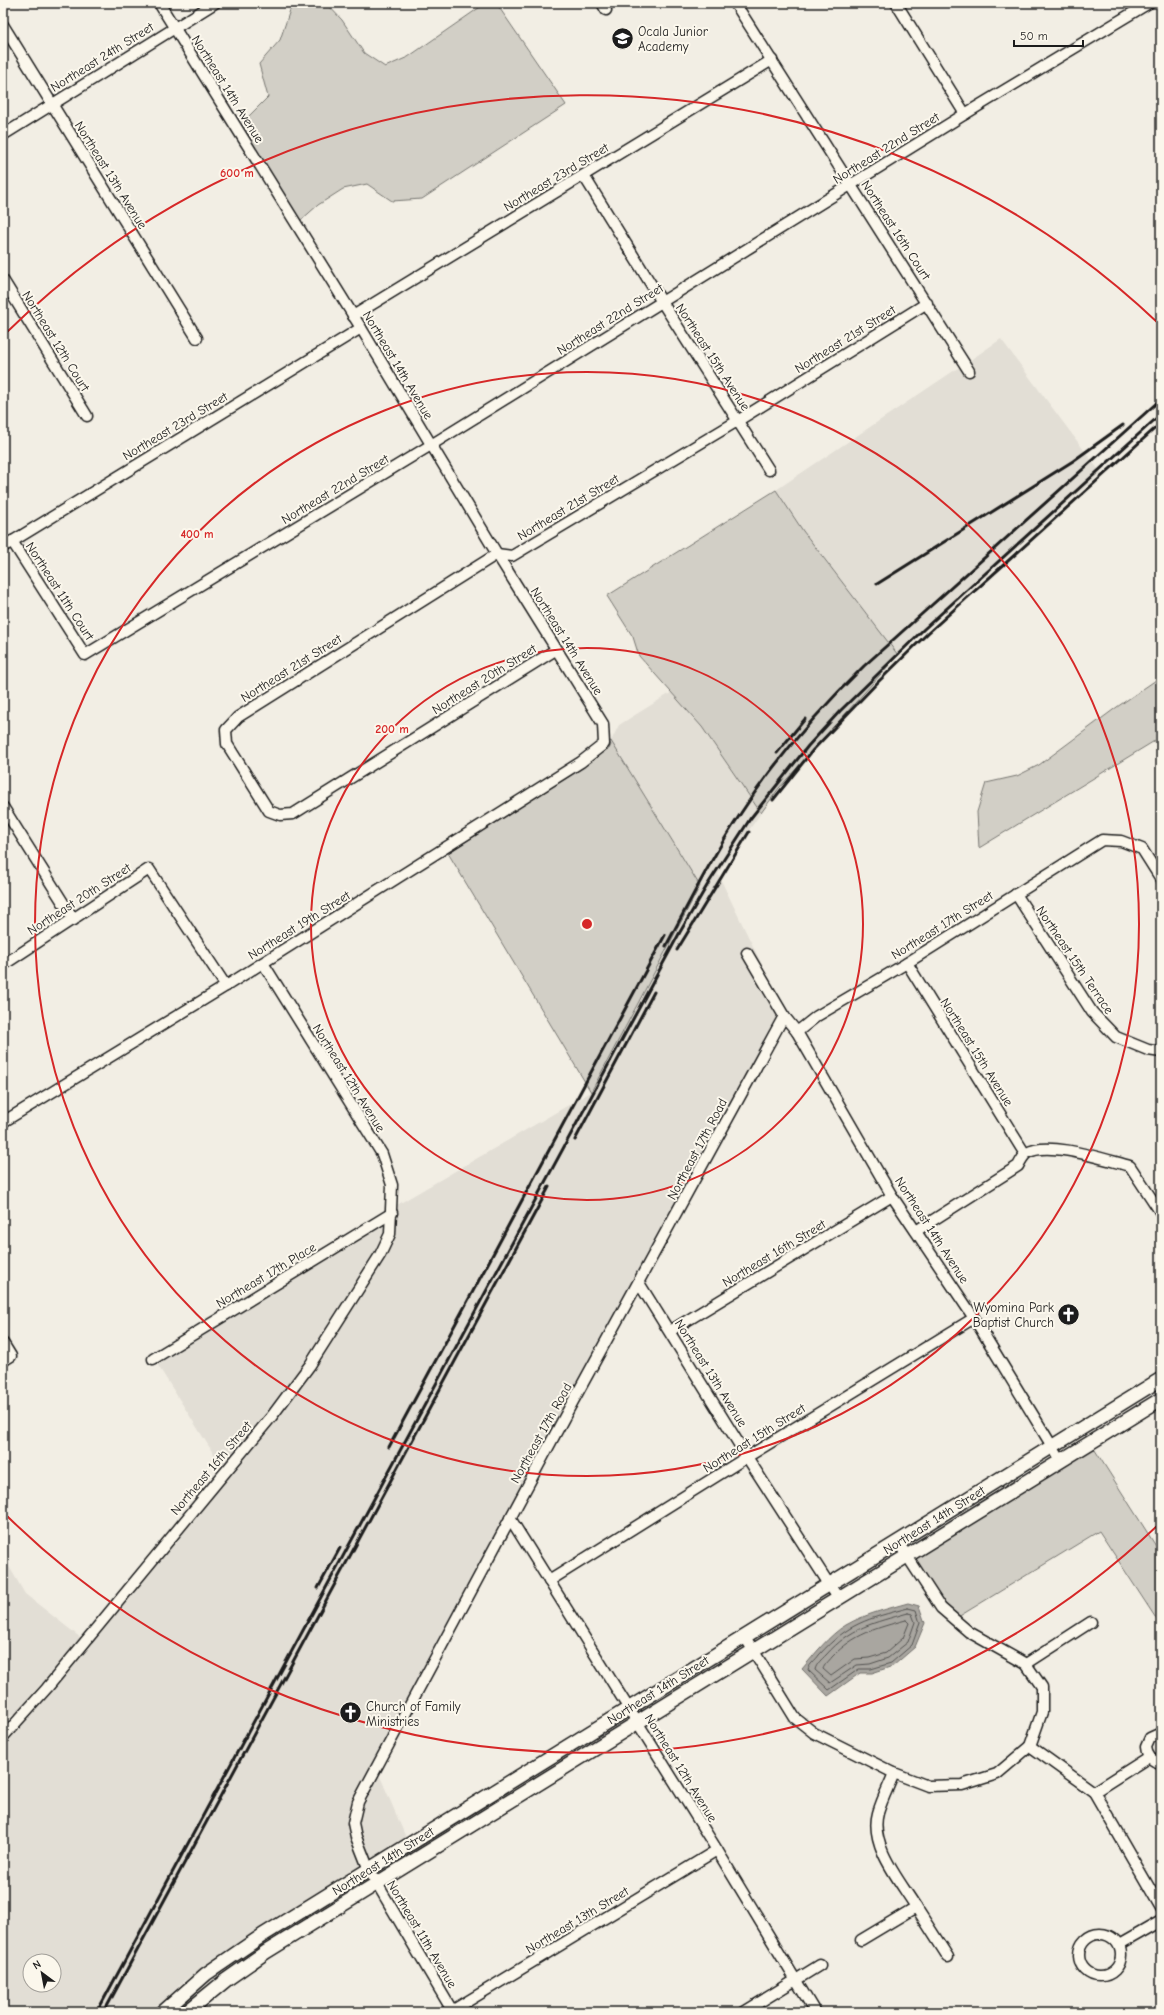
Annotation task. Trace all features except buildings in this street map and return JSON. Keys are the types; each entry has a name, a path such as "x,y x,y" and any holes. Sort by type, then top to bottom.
{"main road":[{"name":"Northeast 14th Street","path":"165,2011 234,1954 1161,1379"},
{"name":"Northeast 14th Street","path":"187,2012 211,1991 249,1963 1161,1399"}],"street":[{"name":"Northeast 14th Avenue","path":"159,3 361,328 497,554 603,724 604,744"},
{"name":"Northeast 24th Street","path":"3,135 215,3"},
{"name":"Northeast 16th Court","path":"735,3 969,371"},
{"path":"896,3 965,114"},
{"name":"Northeast 22nd Street","path":"85,655 431,445 965,114 1149,3"},
{"name":"Northeast 13th Avenue","path":"3,25 197,338"},
{"name":"Northeast 23rd Street","path":"353,316 772,60"},
{"name":"Northeast 15th Avenue","path":"584,176 662,302 739,420 769,470"},
{"name":"Northeast 12th Court","path":"3,280 87,416"},
{"name":"Northeast 21st Street","path":"280,816 269,811 227,744 226,730 238,717 497,554 512,556 739,420 927,303"},
{"name":"Northeast 23rd Street","path":"3,547 361,328"},
{"name":"Northeast 11th Court","path":"12,541 85,655"},
{"name":"Northeast 20th Street","path":"280,816 293,814 557,649"},
{"name":"Northeast 19th Street","path":"3,1122 263,963 581,762 604,744"},
{"path":"3,807 74,920"},
{"name":"Northeast 17th Street","path":"797,1032 817,1016 907,963 1102,840 1121,841 1142,849 1161,879"},
{"name":"Northeast 20th Street","path":"3,965 74,920 149,868 226,986"},
{"name":"Northeast 15th Terrace","path":"1016,894 1092,1012 1116,1037 1148,1050 1161,1052"},
{"path":"747,952 784,1016 797,1032"},
{"name":"Northeast 12th Avenue","path":"263,963 382,1154 392,1185 392,1213"},
{"name":"Northeast 15th Avenue","path":"907,963 1025,1154"},
{"name":"Northeast 17th Road","path":"368,1870 356,1837 353,1823 358,1802 510,1518 784,1016"},
{"name":"Northeast 14th Avenue","path":"797,1032 892,1196 974,1318 1061,1461"},
{"path":"916,1231 1018,1166 1025,1154 1041,1148 1083,1153 1130,1166 1161,1213"},
{"name":"Northeast 16th Street","path":"670,1331 892,1196"},
{"name":"Northeast 17th Place","path":"153,1359 392,1213"},
{"name":"Northeast 16th Street","path":"3,1737 46,1688 272,1416 310,1365 380,1255 390,1234 392,1213"},
{"name":"Northeast 13th Avenue","path":"639,1283 747,1457 838,1598"},
{"name":"Northeast 15th Street","path":"549,1582 747,1457 974,1318"},
{"path":"3,1343 7,1358"},
{"name":"Northeast 12th Avenue","path":"510,1518 717,1850 815,2012"},
{"path":"745,1636 794,1718 814,1733 894,1773 928,1786 962,1785 997,1774 1030,1746 1042,1712 1042,1687 1026,1664 969,1632 941,1608 898,1542"},
{"path":"1026,1664 1091,1622"},
{"name":"Northeast 16th Street","path":"3,1727 17,1720"},
{"path":"1161,1733 1154,1735 1147,1742 1146,1748 1153,1761 1161,1763"},
{"path":"1030,1746 1094,1792 1161,1908"},
{"path":"1094,1792 1149,1756"},
{"path":"894,1773 878,1814 878,1838 887,1859 948,1957"},
{"name":"Northeast 13th Street","path":"452,2012 717,1850"},
{"name":"Northeast 11th Avenue","path":"368,1870 452,2012"},
{"path":"861,1940 916,1907"},
{"path":"1119,1945 1161,1921"},
{"path":"1103,1934 1115,1940 1119,1945 1121,1951 1119,1964 1111,1973 1098,1976 1092,1974 1082,1966 1080,1960 1081,1946 1090,1937 1103,1934"},
{"path":"744,2012 820,1965"}],"shaded area":[{"path":"297,3 326,3 342,20 364,53 385,67 408,57 486,3 496,3 566,105 422,199 392,201 367,184 343,189 318,205 300,221 242,127 244,121 268,97 259,64 280,40 291,7"},
{"path":"1001,339 1101,473 898,655 803,531 776,490 961,366 968,378 976,373 969,361"},
{"path":"776,490 803,531 898,655 779,788 761,813 702,727 639,656 633,637 607,596"},
{"path":"1156,680 1161,680 1161,737 979,848 977,812 986,783 1017,776 1039,765"},
{"path":"672,692 702,727 761,813 718,874 775,992 748,946 740,951 778,1017 507,1514 504,1516 505,1518 354,1799 349,1821 363,1867 185,1980 153,2012 3,2012 3,1744 16,1731 221,1486 314,1369 384,1258 395,1235 397,1217 399,1215 397,1205 591,1092 700,886 611,741 619,725"},
{"path":"611,741 700,886 591,1092 448,853 584,767 606,749 609,749 611,745 609,742"},
{"path":"386,1223 385,1232 376,1252 306,1362 222,1467 157,1364"},
{"path":"1093,1447 1161,1554 1161,1626 1099,1531 958,1617 941,1599 914,1558"},
{"path":"3,1556 25,1594 81,1638 16,1713 3,1721"},
{"path":"379,1774 407,1840 371,1862 358,1824 363,1804"}],"water":[{"path":"908,1603 919,1606 925,1623 915,1647 893,1666 872,1673 860,1673 828,1696 802,1669 828,1639 846,1625 868,1615"}],"railway":[{"path":"666,946 711,862 754,793 798,736 830,700 864,666 1161,399"},
{"path":"97,2012 680,932 708,884 750,819 808,746 840,711 924,629 1161,414"},
{"path":"773,800 813,750 878,682 928,633 1161,423"},
{"path":"877,584 1073,461 1123,425"},
{"path":"777,753 805,719"},
{"path":"677,950 749,832"},
{"path":"389,1447 665,935"},
{"path":"575,1140 654,992"},
{"path":"104,2012 549,1187"},
{"path":"318,1588 340,1548"}],"place":[{"name":"Ocala Junior Academy","path":"623,38"},
{"name":"Wyomina Park Baptist Church","path":"1069,1314"},
{"name":"Church of Family Ministries","path":"350,1713"}]}
